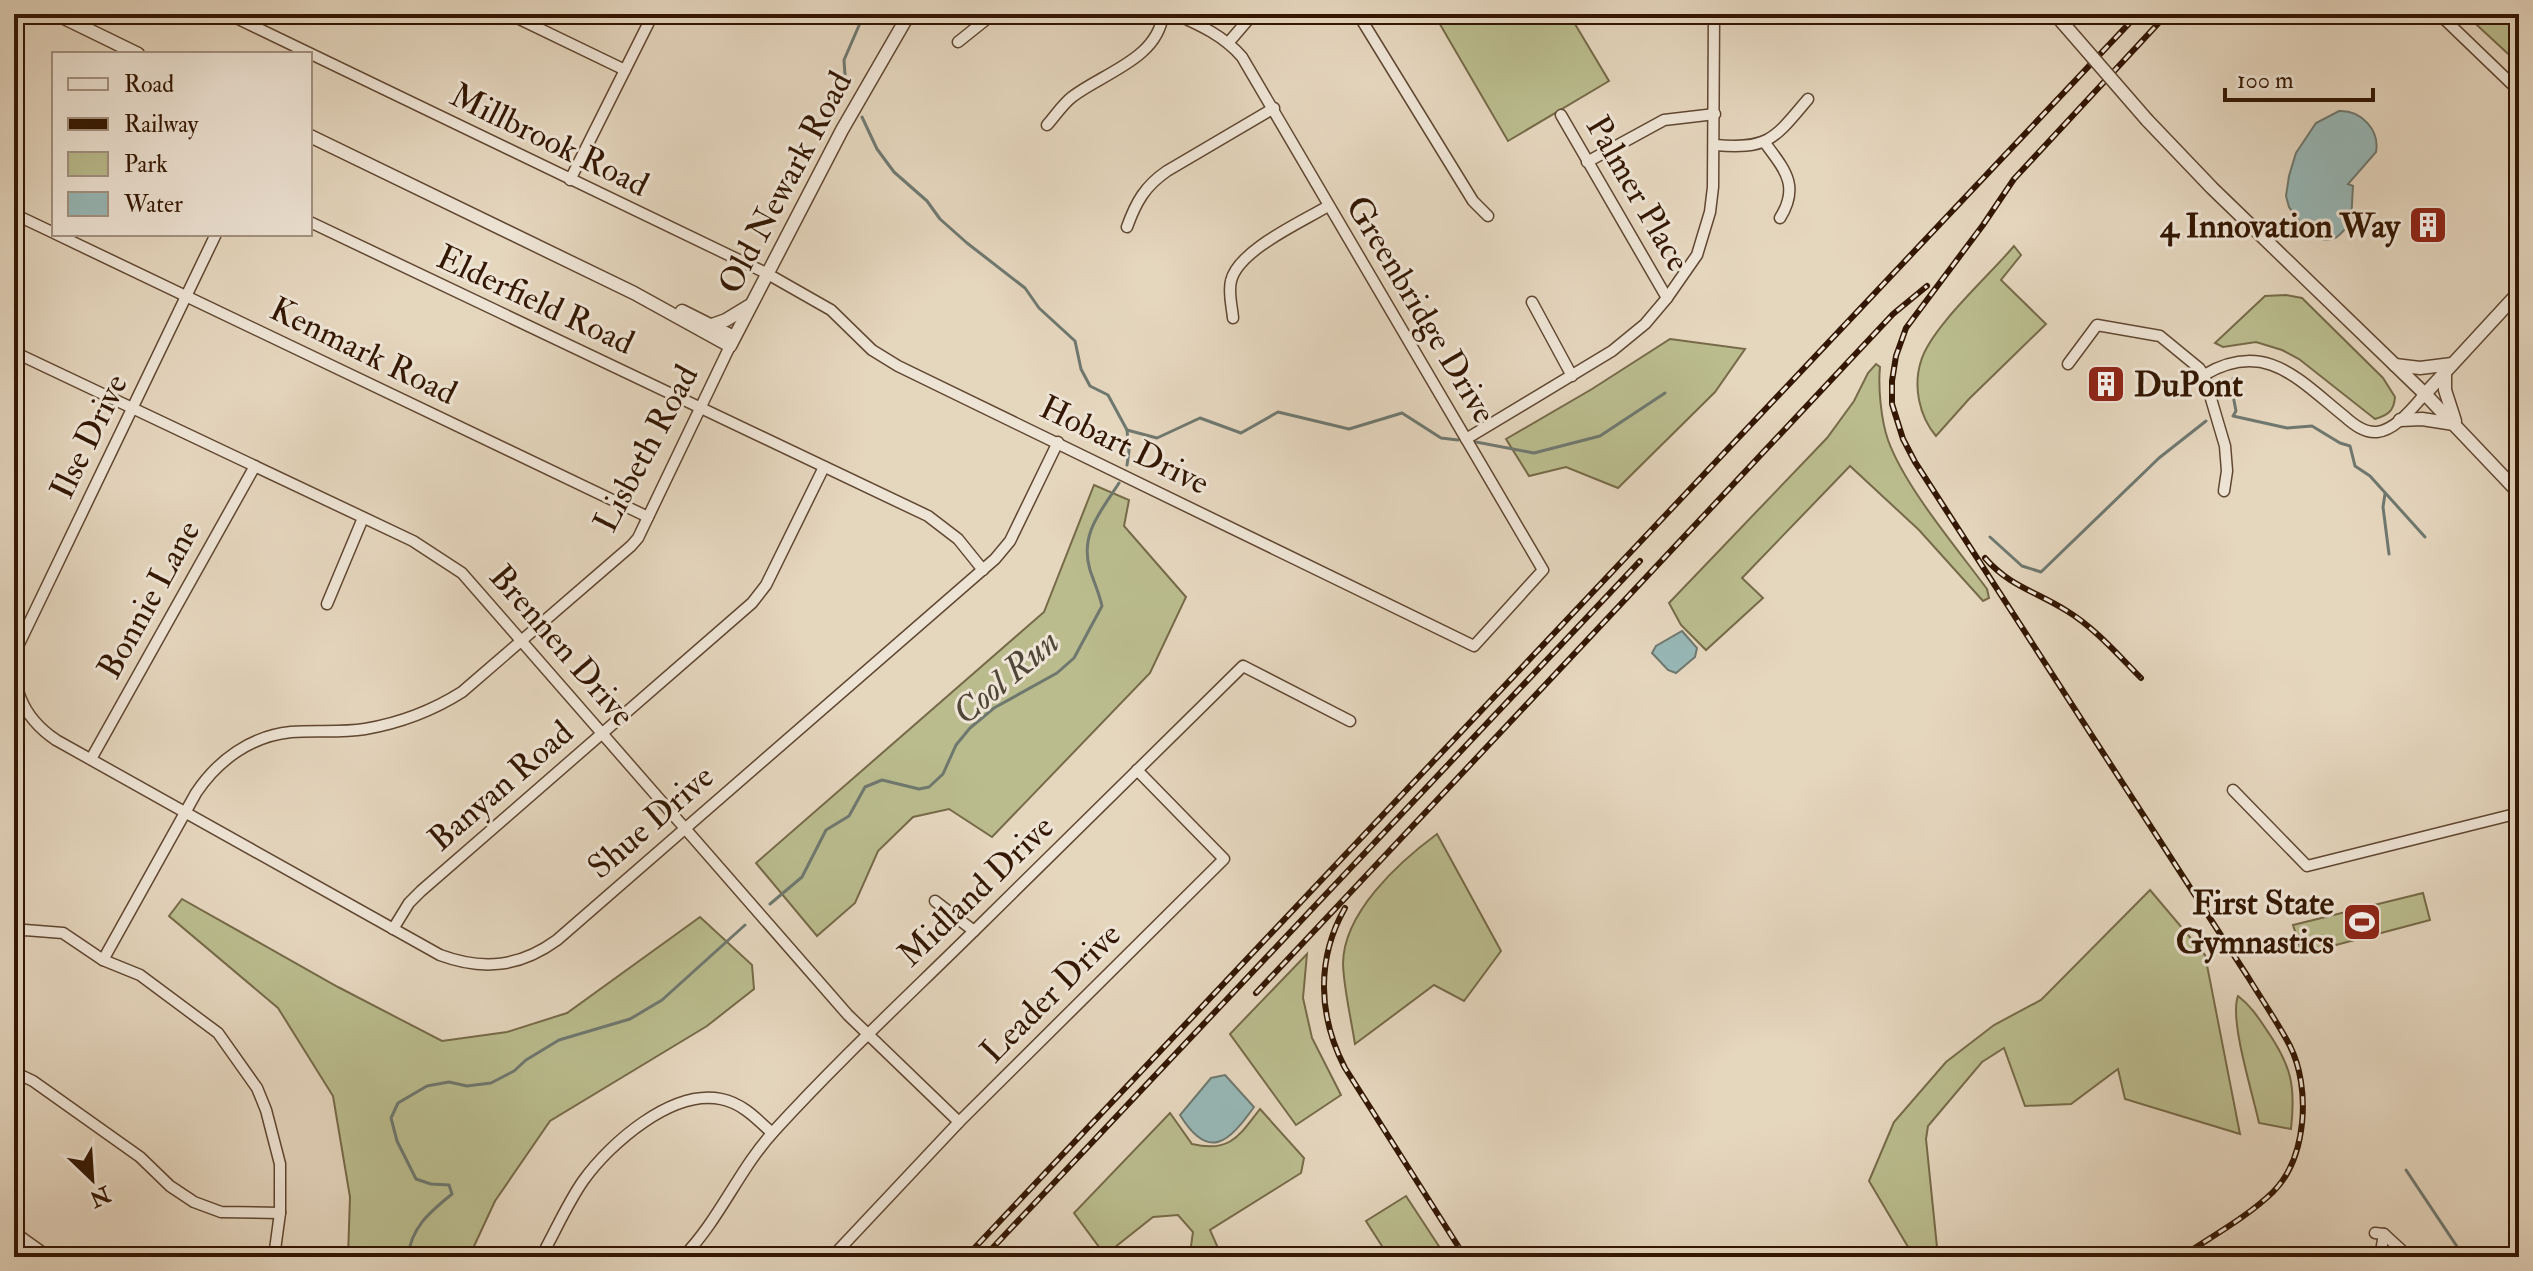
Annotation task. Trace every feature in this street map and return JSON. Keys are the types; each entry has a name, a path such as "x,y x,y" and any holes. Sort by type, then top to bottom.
{"street":[{"path":"56,14 134,52"},
{"name":"Millbrook Road","path":"228,14 306,52"},
{"path":"509,14 625,70"},
{"path":"570,180 653,14"},
{"name":"Old Newark Road","path":"732,341 842,130 909,14"},
{"path":"958,42 993,14"},
{"path":"1047,125 1071,98 1146,48 1162,23 1163,14"},
{"name":"Greenbridge Drive","path":"1175,14 1229,42 1242,57 1543,570 1474,646"},
{"path":"1229,42 1253,14"},
{"path":"1358,14 1473,201 1488,216"},
{"path":"1466,439 1629,339 1667,298 1697,255 1713,187 1714,14"},
{"path":"2055,14 2147,120 2212,188 2425,394 2519,493"},
{"path":"2439,14 2519,91"},
{"name":"Millbrook Road","path":"312,55 766,273"},
{"path":"1715,145 1735,147 1765,143 1783,129 1808,99"},
{"path":"1127,227 1134,207 1151,183 1274,108"},
{"path":"1587,162 1664,120 1715,114"},
{"name":"Palmer Place","path":"1561,115 1667,298"},
{"name":"Old Newark Road","path":"312,137 732,341"},
{"path":"1765,143 1787,173 1789,181 1790,199 1780,218"},
{"path":"1233,318 1231,278 1244,259 1328,206"},
{"name":"Kenmark Road","path":"14,214 52,233"},
{"name":"Elderfield Road","path":"312,223 928,516 958,539 983,570"},
{"name":"Kenmark Road","path":"59,236 648,517"},
{"name":"Ilse Drive","path":"185,812 56,740 35,724 21,702 14,667 26,628 215,236"},
{"name":"Hobart Drive","path":"766,273 831,310 883,358 1474,646"},
{"path":"2204,375 2235,360 2260,360 2295,376 2360,428 2377,432 2400,420 2519,292"},
{"name":"Old Newark Road","path":"634,293 712,325 732,341"},
{"path":"1532,302 1572,376"},
{"path":"712,325 749,306"},
{"path":"2068,364 2097,325 2160,336 2182,352 2204,375 2225,446 2227,471 2224,491"},
{"name":"Lisbeth Road","path":"103,960 185,812 212,771 232,755 255,741 289,732 368,729 415,716 462,692 631,546 648,517 732,341"},
{"name":"Brennen Drive","path":"14,352 413,541 448,562 475,586 523,640 866,1035 959,1122"},
{"path":"2395,365 2448,368"},
{"path":"2448,368 2445,390 2456,426"},
{"path":"2400,420 2422,419 2456,426"},
{"name":"Shue Drive","path":"185,812 440,955 468,965 500,965 542,950 983,570 1010,541 1058,442"},
{"name":"Bonnie Lane","path":"91,759 255,466"},
{"name":"Banyan Road","path":"393,929 409,903 421,891 752,603 766,585 824,467"},
{"path":"327,604 363,518"},
{"name":"Midland Drive","path":"683,1257 702,1237 745,1166 772,1133 866,1035 1243,666 1350,721"},
{"name":"Leader Drive","path":"832,1257 959,1122 1224,859 1137,770"},
{"path":"2233,790 2307,866 2519,813"},
{"path":"935,901 974,931"},
{"path":"14,932 63,933 103,960 140,975 218,1033 249,1077 266,1110 280,1164 280,1213 274,1257"},
{"path":"14,1072 33,1081 140,1157 170,1186 194,1202 221,1212 280,1213"},
{"path":"541,1257 583,1181 613,1148 664,1109 688,1099 720,1098 736,1103 772,1133"},
{"path":"14,1232 49,1257"},
{"path":"2380,1257 2380,1234 2409,1257"}],"green space":[{"path":"1434,14 1569,14 1609,81 1508,141"},
{"path":"2465,14 2519,14 2519,64"},
{"path":"2014,246 2021,255 2001,280 2046,324 1936,436 1925,419 1919,400 1921,361 1948,317"},
{"path":"2265,296 2302,298 2383,378 2395,397 2390,412 2375,419 2299,359 2282,350 2256,342 2223,347 2215,343"},
{"path":"1670,339 1745,349 1715,392 1618,488 1566,467 1529,476 1506,439"},
{"path":"1876,364 1880,367 1884,423 1896,458 1932,516 1987,589 1989,598 1983,601 1919,530 1850,466 1742,578 1763,598 1706,650 1681,625 1669,603 1827,438"},
{"path":"1094,485 1129,500 1124,526 1186,597 1150,673 992,837 949,809 913,817 878,851 855,903 817,936 756,863 1044,612"},
{"path":"1437,834 1501,951 1464,1001 1434,985 1355,1044 1343,964 1345,945 1352,926 1376,890 1406,859"},
{"path":"2150,890 2205,955 2240,1134 2125,1099 2118,1069 2071,1104 2025,1106 2004,1048 1982,1062 1928,1126 1926,1139 1938,1257 1914,1257 1869,1181 1894,1122 1946,1062 1994,1025 2041,1000"},
{"name":"First State Gymnastics","path":"2423,893 2430,920 2302,954 2293,925"},
{"path":"182,899 338,987 442,1041 507,1032 567,1013 700,917 752,965 754,989 707,1026 550,1121 495,1201 469,1257 348,1257 350,1197 333,1096 278,1008 169,916"},
{"path":"1307,954 1303,998 1312,1038 1341,1095 1296,1125 1230,1034"},
{"path":"2238,996 2260,1020 2286,1065 2293,1100 2291,1129 2259,1123 2239,1039"},
{"path":"1260,1109 1304,1158 1301,1173 1210,1230 1222,1257 1184,1257 1190,1253 1193,1232 1178,1215 1153,1217 1105,1255 1074,1213 1170,1113 1192,1144 1216,1146 1232,1140"},
{"path":"1406,1196 1446,1257 1389,1257 1366,1221"}],"water":[{"path":"2339,111 2355,114 2367,123 2375,136 2376,152 2348,184 2353,186 2351,222 2337,237 2324,240 2319,238 2322,228 2315,230 2300,222 2289,207 2286,196 2296,153 2316,123"},
{"path":"1682,631 1697,648 1695,657 1676,673 1668,670 1652,653 1656,646"},
{"path":"1225,1075 1254,1107 1236,1130 1218,1142 1210,1142 1190,1130 1180,1115 1211,1078"}],"waterway":[{"name":"Cool Run","path":"846,91 844,60 864,14"},
{"name":"Cool Run","path":"862,117 877,149 894,172 967,243 1025,288 1039,308 1075,341 1081,369 1090,386 1108,395 1127,430 1127,465"},
{"path":"2233,379 2231,385 2236,411 2233,416 2287,428 2312,426 2350,446 2355,466 2370,476 2425,537"},
{"path":"1476,442 1534,453 1600,436 1665,393"},
{"path":"1127,430 1157,438 1200,418 1241,433 1278,412 1349,429 1402,413 1441,438 1458,440"},
{"path":"1990,537 2022,566 2041,572 2159,458 2206,421"},
{"name":"Cool Run","path":"770,904 802,877 826,830 849,816 865,787 882,780 919,789 929,787 943,774 956,745 970,728 994,708 1057,673 1074,658 1102,606 1087,557 1090,534 1099,513 1119,483"},
{"path":"2385,494 2383,507 2389,554"},
{"name":"Cool Run","path":"408,1257 417,1229 452,1194 449,1185 416,1179 397,1141 391,1118 398,1103 427,1086 449,1082 467,1086 491,1083 559,1040 630,1019 662,1000 745,925"},
{"path":"2406,1170 2464,1257"}],"railway":[{"path":"966,1257 2138,14"},
{"path":"2167,14 2014,179 1906,328 1896,356 1892,404 1903,439 1915,462 2248,977 2285,1037 2297,1063 2303,1102 2302,1122 2293,1161 2284,1178 2252,1210 2181,1257"},
{"path":"1256,993 1893,314 1927,286"},
{"path":"1985,558 2014,582 2087,625 2141,678"},
{"path":"984,1257 1640,561"},
{"path":"1345,908 1329,947 1325,967 1325,1008 1336,1048 1345,1068 1465,1257"}],"place":[{"name":"4 Innovation Way","path":"2428,225"},
{"name":"DuPont","path":"2106,384"},
{"name":"First State Gymnastics","path":"2362,922"}]}
